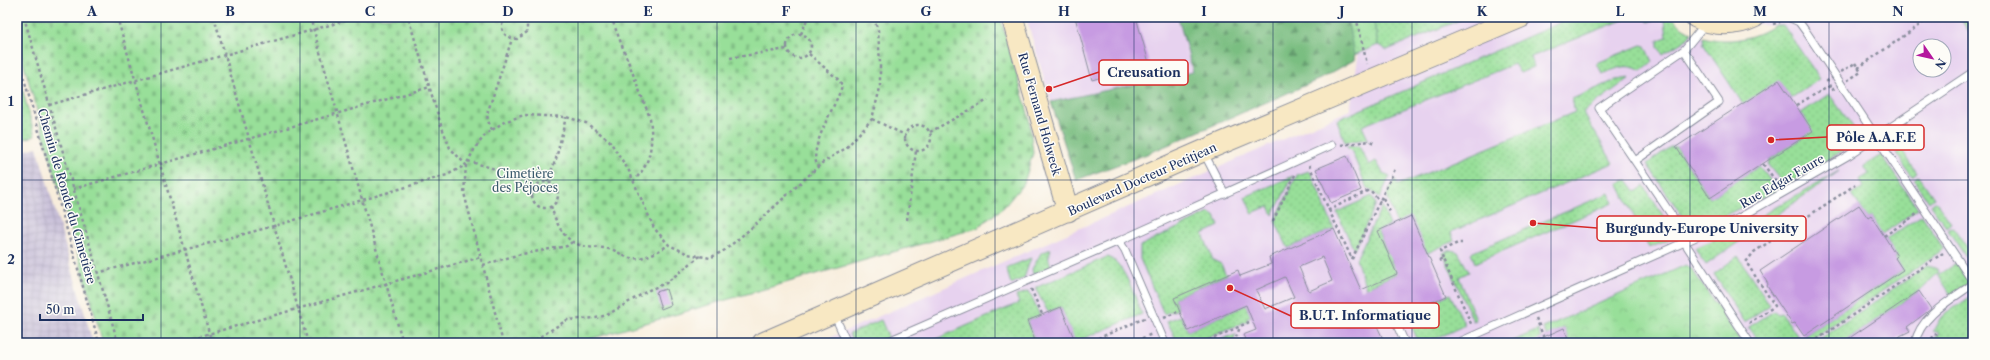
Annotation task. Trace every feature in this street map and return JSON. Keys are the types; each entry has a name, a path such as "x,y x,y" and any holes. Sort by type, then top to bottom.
{"main road":[{"name":"Rue Fernand Holweck","path":"1012,17 1068,211"},
{"name":"Boulevard Docteur Petitjean","path":"763,343 1203,151 1521,17"},
{"path":"1702,20 1726,25 1743,22 1754,17"}],"lane":[{"path":"1788,17 1799,22 1807,33 1973,283 1926,321 1918,332 1915,343"},
{"path":"1702,20 1684,50 1599,108 1683,232 1685,243 1750,343"},
{"path":"1635,161 1719,102 1684,50"},
{"name":"Rue Edgar Faure","path":"1457,343 1739,218 1849,155 1973,72"},
{"path":"884,343 1120,241 1332,146"},
{"path":"1203,151 1224,194"},
{"path":"1120,241 1126,250 1165,343"},
{"path":"833,313 847,343"},
{"path":"1396,323 1405,343"}],"path":[{"path":"32,17 24,18 118,343"},
{"path":"117,17 212,343"},
{"path":"214,17 308,343"},
{"path":"310,17 403,343"},
{"path":"49,105 358,17"},
{"path":"408,17 441,124 450,148 466,165"},
{"path":"506,17 502,23 503,32 508,38 512,39 521,38 527,32 527,23 524,17"},
{"path":"611,17 650,118 651,153 643,171 634,180"},
{"path":"801,34 810,42 811,46 809,54 806,57 798,59 790,55 787,48 790,38 801,34 808,17"},
{"path":"503,343 464,193 466,165 475,148 486,134 504,122 524,115 566,117 586,123 609,140 634,180 654,228 669,245 688,254 710,258 724,250 818,166 846,148 872,119 880,88 878,30 873,17"},
{"path":"1356,17 1370,80"},
{"path":"1858,68 1931,17"},
{"path":"492,130 487,114 512,39"},
{"path":"730,58 787,48"},
{"name":"Chemin de Ronde du Cimetière","path":"17,54 99,343"},
{"path":"809,54 840,81 842,86 815,150 815,163 818,166"},
{"path":"73,189 430,86"},
{"path":"1796,105 1830,86"},
{"path":"930,132 988,100"},
{"path":"547,182 556,159 566,117"},
{"path":"872,119 905,135"},
{"path":"918,124 927,128 930,132 931,140 929,145 923,150 916,151 908,146 905,135 910,127 918,124"},
{"path":"1332,146 1370,141 1376,144"},
{"path":"907,220 916,151"},
{"path":"1273,220 1302,159 1312,169 1352,259 1383,197 1396,167"},
{"path":"468,161 519,176 535,186"},
{"path":"1763,164 1785,193"},
{"path":"97,273 274,226 447,176 466,165"},
{"path":"543,182 547,182 555,186 559,194 557,202 551,206 541,208 534,202 532,194 535,186 543,182"},
{"path":"1740,329 1776,306 1746,262 1754,252 1855,185"},
{"path":"1329,210 1367,191 1371,191 1380,202"},
{"path":"1383,197 1391,214"},
{"path":"551,206 558,227 572,242 586,247 614,250 630,258 640,258 669,245"},
{"path":"1884,236 1924,210"},
{"path":"483,265 517,256 567,246 572,242"},
{"path":"1462,243 1458,243 1440,251 1442,259 1476,335"},
{"path":"1812,343 1950,248"},
{"path":"176,343 481,256"},
{"path":"530,343 567,320 596,318 607,315 649,290 666,283 701,256"},
{"path":"1438,261 1442,259"},
{"path":"1027,281 1042,314"},
{"path":"1532,310 1546,343"},
{"path":"1087,343 1145,318"},
{"path":"1203,343 1249,322"},
{"path":"1234,343 1240,327"},
{"path":"1131,343 1152,334"},
{"path":"1932,338 1934,334 1938,335"}],"shaded area":[{"path":"1026,17 1178,17 1194,72 1051,102"},
{"path":"1350,17 1672,17 1682,27 1692,33 1712,40 1729,41 1757,35 1775,25 1742,23 1781,17 1973,17 1973,343 818,343 1350,110 1358,58"},
{"path":"37,147 93,343 17,343 17,153"}],"green space":[{"name":"Cimetière des Péjoces","path":"17,17 1000,17 1029,117 1033,153 1024,183 1004,207 977,228 576,343 103,343 17,40"},
{"path":"1178,17 1350,17 1356,46 1354,60 1320,79 1147,154 1076,180 1051,102 1193,72"},
{"path":"1347,17 1373,17 1378,45 1354,55"},
{"path":"1373,17 1467,17 1387,50 1378,45"},
{"path":"1573,17 1630,17 1531,57 1534,67 1520,73 1514,64 1362,126 1368,139 1345,142 1337,120"},
{"path":"1645,17 1672,17 1682,27 1692,33 1687,39 1663,54 1658,47 1658,40 1667,37 1665,20 1657,18 1648,22"},
{"path":"1959,17 1966,17 1973,28 1973,37"},
{"path":"1775,25 1783,25 1820,79 1791,98 1743,104 1704,45 1703,37 1722,40 1740,39 1758,34"},
{"path":"1641,45 1645,46 1652,62 1641,71 1636,68 1622,67 1602,74 1597,63"},
{"path":"17,69 35,136 17,141"},
{"path":"1630,78 1583,112 1613,163 1451,232 1454,241 1427,253 1396,223 1387,195 1395,179 1398,185 1575,112 1572,99 1616,80"},
{"path":"1829,94 1862,139 1785,186 1768,165 1769,160 1812,131 1801,113"},
{"path":"1346,146 1359,146 1369,165 1376,161 1383,173 1390,176 1380,197 1367,188 1352,152"},
{"path":"1670,147 1676,147 1710,198 1759,166 1778,190 1713,221 1691,229 1647,164"},
{"path":"1902,150 1917,173 1912,177 1896,153"},
{"path":"1881,155 1918,209 1883,234 1871,216 1868,218 1852,195 1863,187 1859,180 1869,174 1864,166"},
{"path":"1309,171 1334,229 1288,248 1275,221 1297,175"},
{"path":"1839,171 1706,265 1695,248 1736,230"},
{"path":"1293,176 1273,215 1269,206 1252,213 1245,197"},
{"path":"1919,176 1934,198 1929,202 1914,180"},
{"path":"1627,180 1636,192 1644,186 1673,231 1675,236 1672,239 1649,248 1618,183"},
{"path":"1609,193 1613,203 1475,263 1471,253"},
{"path":"1372,196 1376,204 1354,250 1337,212"},
{"path":"1936,201 1951,223 1946,227 1931,205"},
{"path":"1382,206 1390,225 1378,231 1394,267 1401,265 1403,271 1371,285 1367,291 1356,259"},
{"path":"1209,213 1215,216 1219,226 1203,234 1213,260 1221,264 1226,275 1174,298 1178,309 1164,314 1140,259 1140,246"},
{"path":"1922,215 1944,249 1809,341 1804,336 1903,270 1895,258 1897,256 1886,239"},
{"path":"1953,227 1973,256 1973,268 1948,230"},
{"path":"1051,249 1048,257 1051,266 1033,274 1032,269 1041,253"},
{"path":"1451,250 1458,252 1469,272 1459,277 1476,320 1473,321 1443,253"},
{"path":"1738,256 1770,305 1746,321 1744,321 1714,274"},
{"path":"1107,257 1113,259 1124,272 1142,314 1075,342 1061,307 1048,312 1035,288"},
{"path":"1031,258 1024,278 1011,284 1006,268"},
{"path":"1956,263 1970,282 1951,295 1938,275"},
{"path":"1686,265 1691,268 1742,343 1570,343 1564,328 1547,336 1543,328"},
{"path":"1927,266 1936,268 1939,272 1919,291 1842,343 1814,343"},
{"path":"1029,291 1040,316 1027,321 1036,343 927,343 1019,303 1016,296"},
{"path":"1450,294 1465,325 1427,343 1419,343 1406,314"},
{"path":"1973,295 1973,343 1939,343 1935,339 1939,333 1933,331 1941,317"},
{"path":"1246,305 1251,316 1247,318 1248,321 1193,343 1178,343 1167,321 1181,316 1188,331"},
{"path":"1774,311 1778,314 1782,313 1802,343 1759,343 1749,327"},
{"path":"881,320 888,336 885,339 877,343 854,343 849,334"},
{"path":"1538,330 1542,343 1508,343"},
{"path":"1236,334 1232,343 1212,343"}],"building":[{"path":"1075,17 1136,17 1149,63 1092,80"},
{"path":"1779,80 1813,131 1710,198 1676,147"},
{"path":"1347,156 1361,190 1331,203 1316,169"},
{"path":"1859,205 1868,218 1871,216 1897,256 1895,258 1903,270 1804,336 1795,323 1792,324 1767,286 1768,284 1760,271"},
{"path":"1411,216 1446,296 1377,326 1385,343 1247,343 1243,335 1256,330 1246,305 1188,331 1174,298 1238,270 1240,276 1271,264 1269,257 1334,229 1361,290 1397,274 1378,231","holes":["1322,257 1332,281 1309,291 1299,267","1285,277 1294,297 1265,309 1256,290"]},
{"path":"666,289 671,305 661,309 656,292"},
{"path":"1919,291 1931,309 1907,327 1910,331 1900,336 1893,343 1842,343"},
{"path":"1061,307 1076,343 1036,343 1027,321"},
{"path":"1564,328 1570,343 1530,343"}],"place":[{"name":"Creusation","path":"1049,89"},
{"name":"Pôle A.A.F.E","path":"1771,140"},
{"name":"Burgundy-Europe University","path":"1533,223"},
{"name":"B.U.T. Informatique","path":"1230,288"}]}
